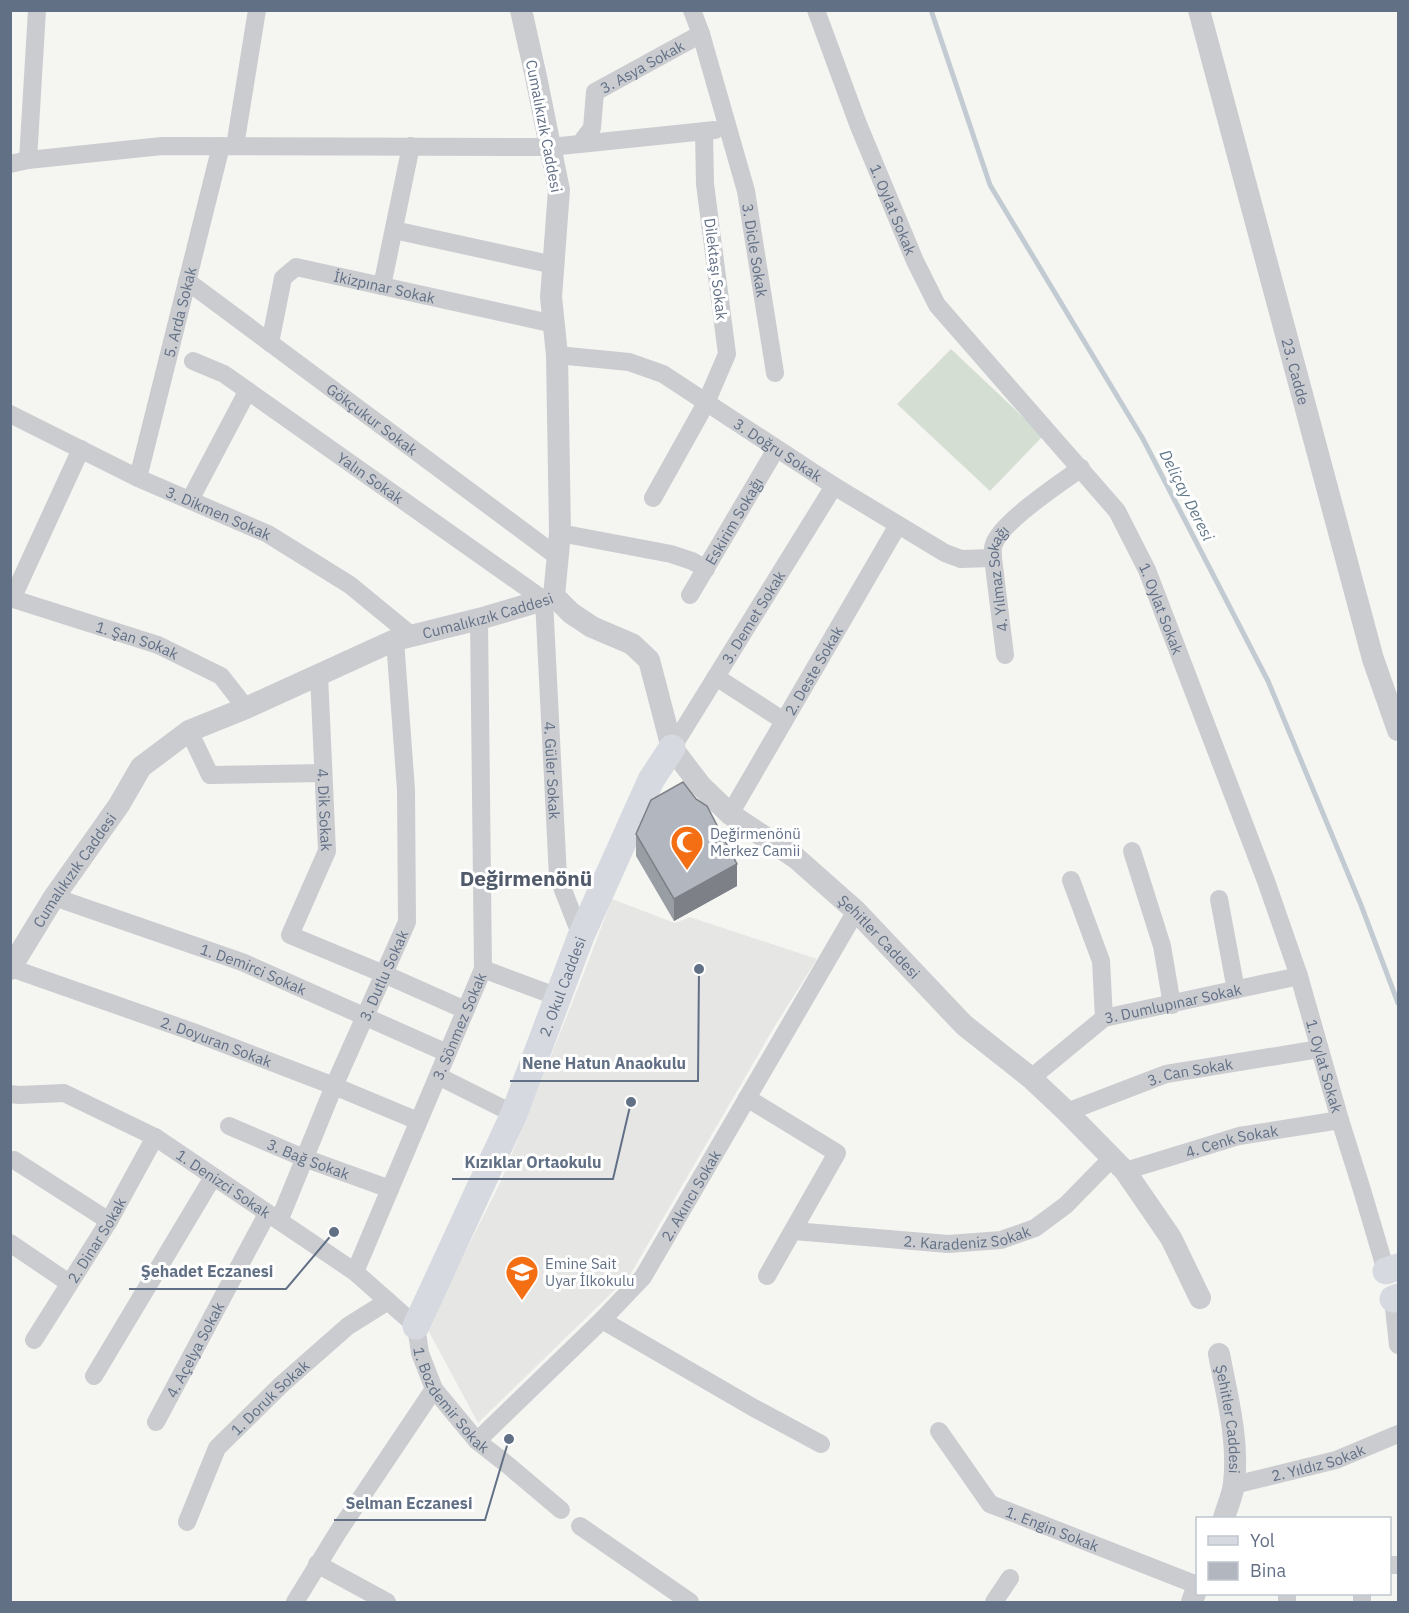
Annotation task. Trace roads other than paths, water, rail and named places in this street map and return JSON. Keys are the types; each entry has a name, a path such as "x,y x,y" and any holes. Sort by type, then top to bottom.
{"main road":[{"name":"2. Okul Caddesi","path":"416,1326 514,1114 582,936 651,780 672,748"}],"street":[{"path":"38,10 19,162 162,146 550,147 728,129"},
{"name":"5. Arda Sokak","path":"138,478 187,281 228,146 257,10"},
{"name":"Cumalıkızık Caddesi","path":"11,968 54,897 119,805 141,768 189,731 404,638 549,598 558,557 560,532 557,356 551,297 559,189 521,10"},
{"name":"3. Dicle Sokak","path":"692,10 701,34 746,192 775,373"},
{"name":"1. Oylat Sokak","path":"816,10 858,124 915,261 937,305 1117,511 1147,570 1266,881 1299,976 1340,1120 1392,1269"},
{"name":"23. Cadde","path":"1199,10 1373,659 1398,730"},
{"name":"3. Asya Sokak","path":"580,144 592,129 595,92 701,34"},
{"name":"Dilektaşı Sokak","path":"653,498 706,404 727,354 705,184 704,131"},
{"path":"382,286 411,146"},
{"path":"394,230 554,265"},
{"name":"İkizpınar Sokak","path":"270,343 283,278 296,267 554,324"},
{"name":"Gökçukur Sokak","path":"187,281 558,557"},
{"name":"3. Doğru Sokak","path":"557,356 629,362 663,374 834,486 945,553 961,559 993,558"},
{"name":"Yalın Sokak","path":"193,362 224,374 549,598"},
{"path":"190,500 248,392"},
{"name":"3. Dikmen Sokak","path":"10,414 138,478 268,534 350,585 404,638"},
{"path":"11,599 81,448"},
{"name":"Eskirim Sokağı","path":"690,595 776,448"},
{"name":"4. Yılmaz Sokağı","path":"1005,655 993,558 994,544 1004,529 1022,513 1081,468"},
{"name":"3. Demet Sokak","path":"672,748 834,486"},
{"name":"2. Deste Sokak","path":"730,814 898,525"},
{"path":"560,532 671,554 692,561 706,569"},
{"name":"Şehitler Caddesi","path":"549,598 592,627 632,644 649,660 672,748 700,786 730,814 796,858 856,911 964,1025 1031,1078 1119,1164 1171,1238 1200,1298"},
{"name":"4. Güler Sokak","path":"549,598 558,877 582,936"},
{"name":"1. Şan Sokak","path":"11,599 158,645 220,676 246,708"},
{"name":"3. Sönmez Sokak","path":"355,1272 483,969 479,619"},
{"name":"3. Dutlu Sokak","path":"273,1217 304,1158 406,922 404,638"},
{"name":"4. Dik Sokak","path":"319,675 327,851 290,935 384,974"},
{"path":"716,677 784,721"},
{"path":"189,731 210,776 323,773"},
{"path":"1132,851 1162,946 1172,1005"},
{"path":"1071,880 1101,961 1104,1018"},
{"name":"1. Demirci Sokak","path":"54,897 242,962 447,1053"},
{"path":"1219,898 1236,990"},
{"name":"2. Akıncı Sokak","path":"477,1441 643,1277 856,911"},
{"name":"2. Doyuran Sokak","path":"11,968 193,1032 418,1121"},
{"path":"483,969 558,997"},
{"path":"384,974 465,1010"},
{"name":"3. Dumlupınar Sokak","path":"1031,1078 1104,1018 1299,976"},
{"name":"3. Can Sokak","path":"1067,1112 1166,1074 1319,1049"},
{"path":"438,1076 514,1114"},
{"name":"1. Denizci Sokak","path":"10,1094 64,1093 155,1137 355,1272 416,1326"},
{"path":"747,1098 837,1153 767,1276"},
{"name":"4. Cenk Sokak","path":"1119,1164 1239,1136 1340,1120"},
{"name":"3. Bağ Sokak","path":"229,1126 304,1158 390,1189"},
{"name":"2. Dinar Sokak","path":"34,1340 109,1221 155,1137"},
{"path":"14,1160 109,1221"},
{"name":"2. Karadeniz Sokak","path":"794,1231 948,1244 1001,1240 1035,1228 1119,1164"},
{"path":"94,1376 213,1177"},
{"name":"4. Açelya Sokak","path":"156,1422 273,1217"},
{"path":"10,1244 69,1283"},
{"path":"1396,1298 1398,1345"},
{"name":"1. Doruk Sokak","path":"187,1522 217,1448 281,1385 348,1326 388,1302"},
{"path":"602,1320 821,1444"},
{"name":"1. Bozdemir Sokak","path":"416,1326 420,1353 434,1389 477,1441 561,1510"},
{"name":"Şehitler Caddesi","path":"1219,1354 1230,1408 1235,1455 1234,1485 1224,1517"},
{"path":"295,1602 317,1564 434,1389"},
{"name":"1. Engin Sokak","path":"939,1431 990,1504 1196,1585"},
{"name":"2. Yıldız Sokak","path":"1234,1485 1336,1460 1398,1434"},
{"path":"580,1526 690,1602"},
{"path":"317,1564 387,1602"},
{"path":"994,1602 1010,1578"}],"waterway":[{"name":"Deliçay Deresi","path":"931,10 990,185 1143,439 1268,681 1361,905 1398,1003"}],"place":[{"name":"Değirmenönü Merkez Camii","path":"687,871"},
{"name":"Nene Hatun Anaokulu","path":"699,969"},
{"name":"Kızıklar Ortaokulu","path":"631,1102"},
{"name":"Şehadet Eczanesi","path":"334,1232"},
{"name":"Emine Sait Uyar İlkokulu","path":"522,1301"},
{"name":"Selman Eczanesi","path":"509,1439"}],"district":[{"name":"Değirmenönü","path":"526,878"}]}
